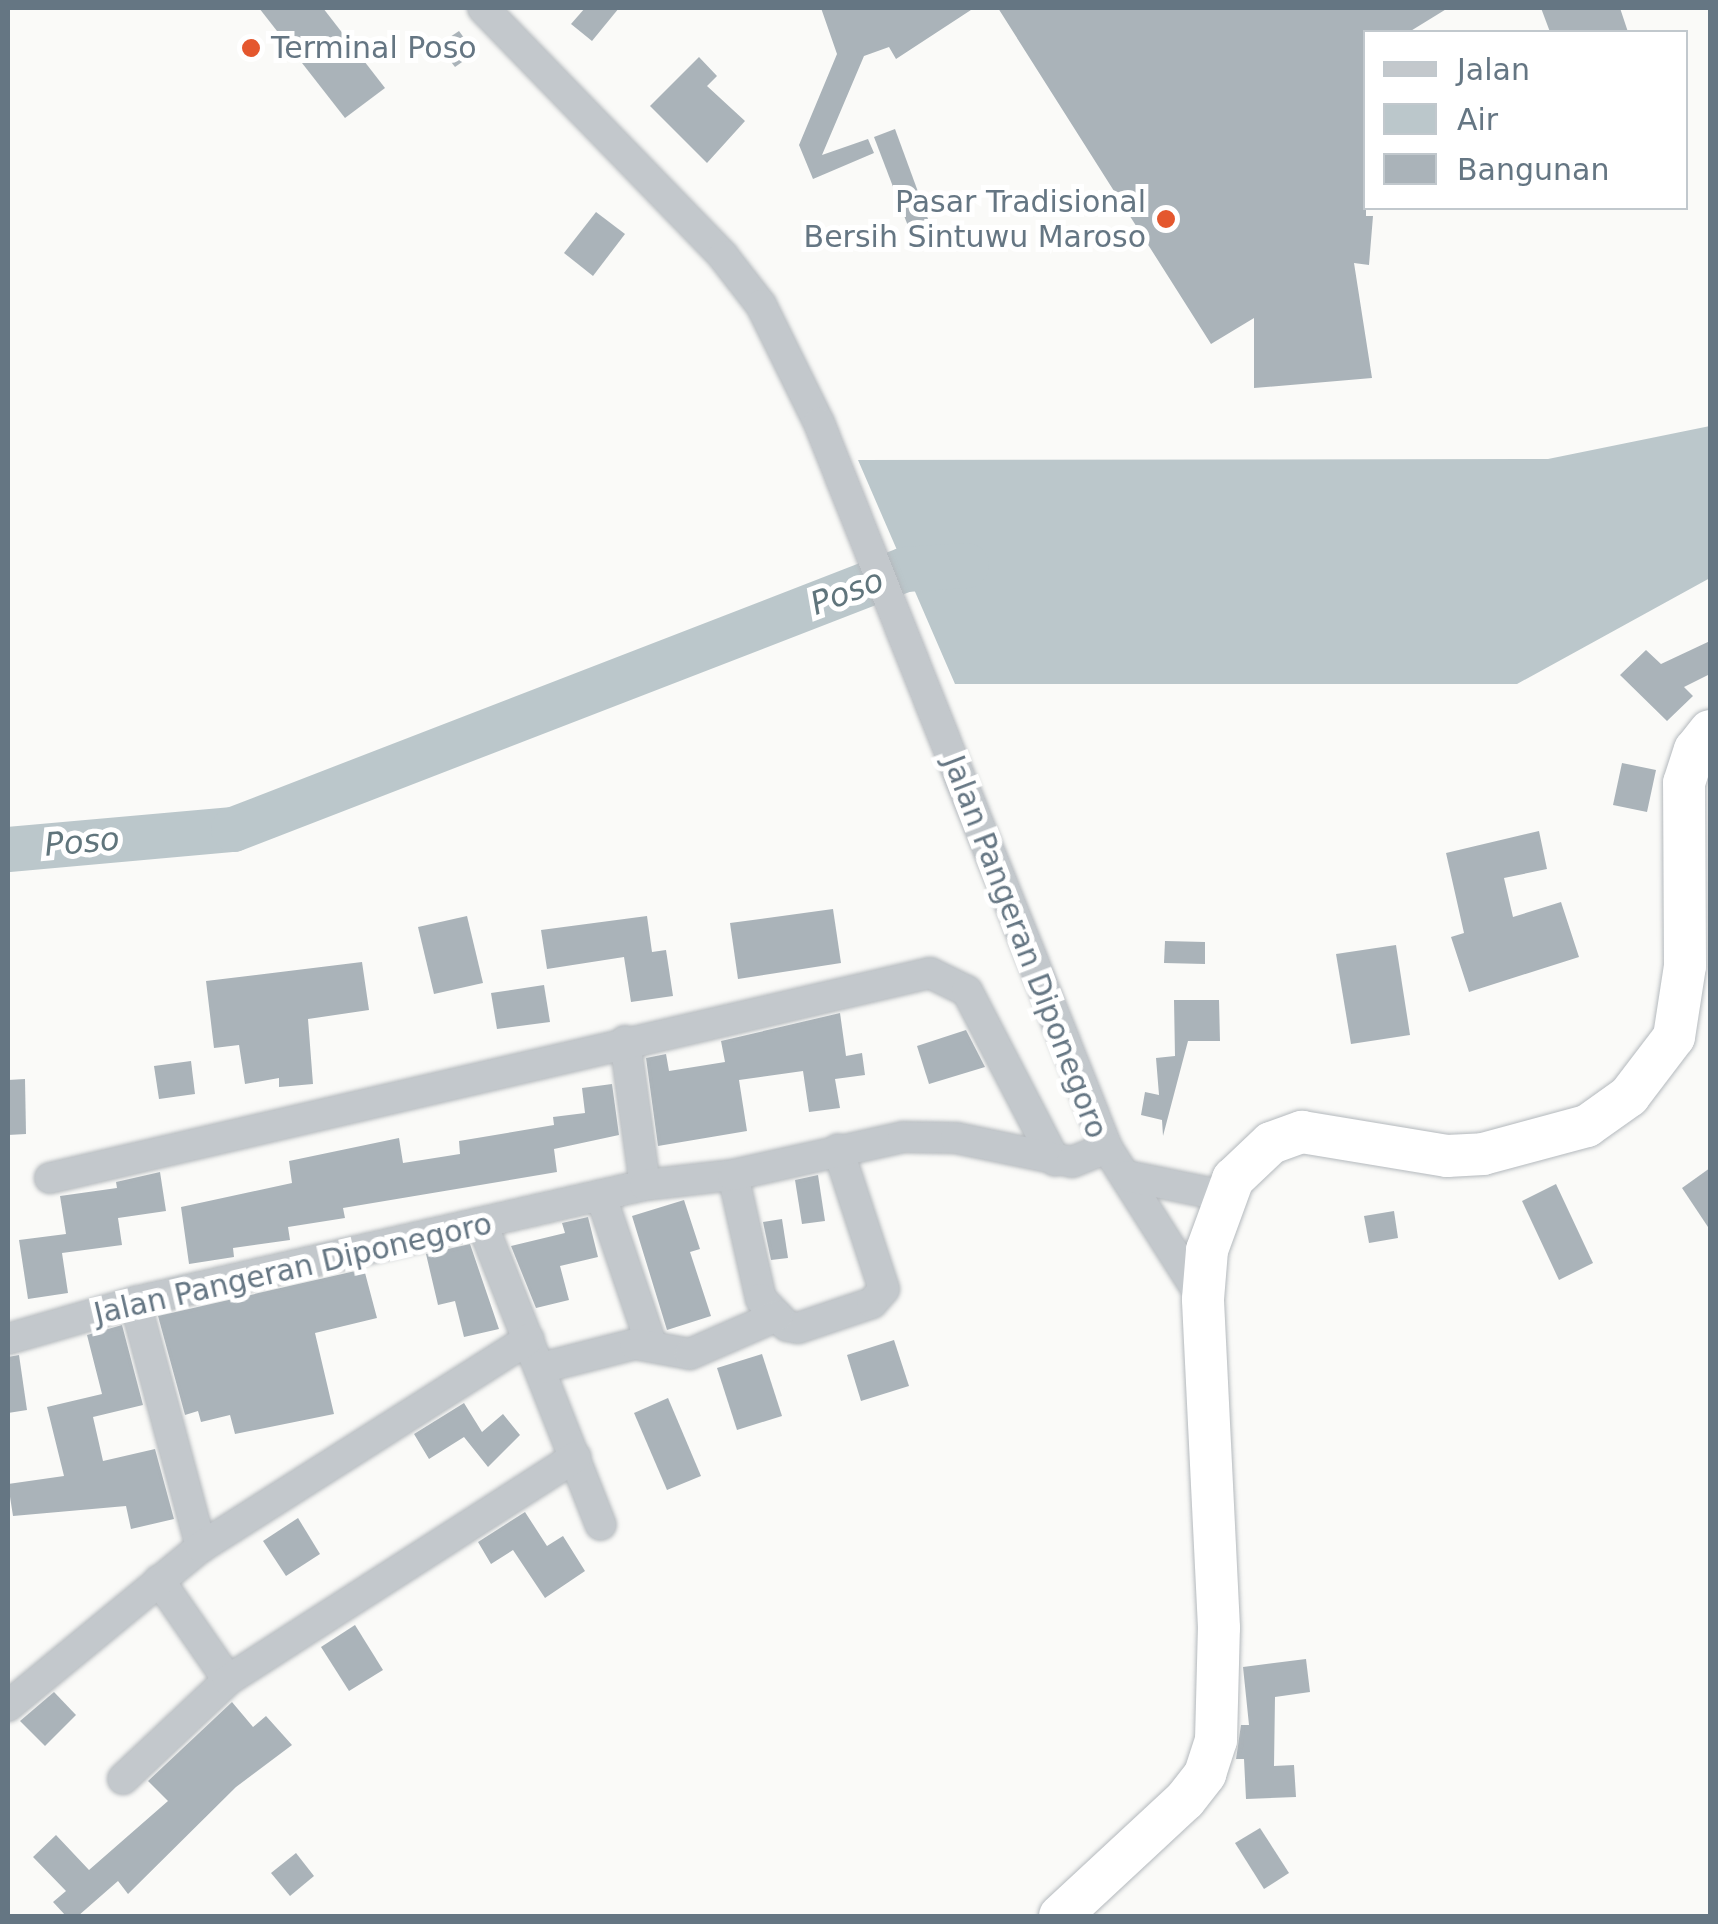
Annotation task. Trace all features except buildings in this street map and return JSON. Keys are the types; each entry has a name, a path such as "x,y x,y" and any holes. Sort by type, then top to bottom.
{"highway":[{"path":"1060,1916 1184,1800 1205,1774 1216,1740 1220,1628 1204,1299 1207,1250 1225,1196 1259,1152 1302,1132 1447,1156 1483,1154 1587,1126 1628,1096 1674,1037 1685,966 1684,783 1695,750 1710,731"}],"street":[{"name":"Jalan Pangeran Diponegoro","path":"8,1339 135,1302 483,1226 644,1185 733,1175 904,1137 956,1138 1055,1161 1088,1158 1106,1148 819,423 742,278 483,8"},
{"path":"50,1178 889,979 940,974 967,991 1055,1161"},
{"path":"624,1040 644,1185"},
{"path":"1106,1148 1204,1299"},
{"path":"733,1175 753,1276 777,1316 798,1328 872,1303 884,1290 838,1149"},
{"path":"1126,1176 1225,1196"},
{"path":"601,1196 652,1346"},
{"path":"483,1226 600,1525"},
{"path":"135,1302 202,1548"},
{"path":"540,1368 602,1348 652,1346 690,1354 777,1316"},
{"path":"8,1706 202,1548 529,1338"},
{"path":"123,1778 228,1680 576,1457"},
{"path":"159,1580 228,1680"}],"water":[{"path":"1710,426 1710,578 1517,684 955,684 858,460 1548,459"}],"waterway":[{"name":"Poso","path":"8,849 233,829 905,569 966,565"}],"place":[{"name":"Terminal Poso","path":"251,48"},
{"name":"Pasar Tradisional Bersih Sintuwu Maroso","path":"1166,219"}]}
